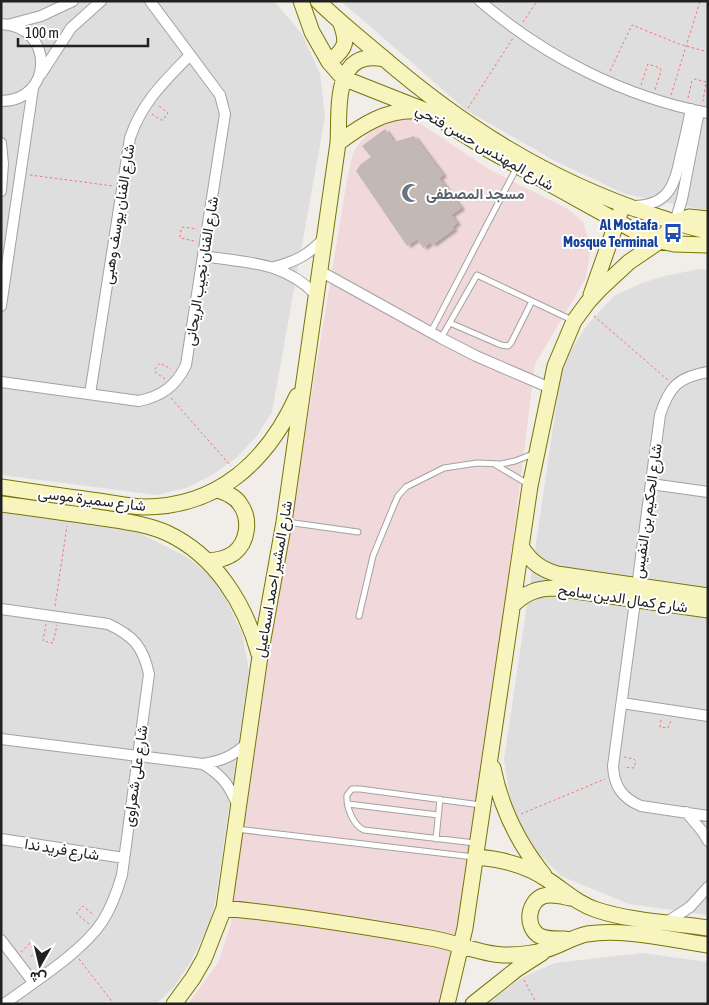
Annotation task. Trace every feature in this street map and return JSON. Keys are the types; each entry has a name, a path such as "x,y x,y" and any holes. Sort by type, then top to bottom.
{"main road":[{"path":"291,1 312,32"},
{"name":"شارع المهندس حسن فتحي","path":"301,1 312,32 329,62 343,78 429,112 517,166 591,199 629,207 675,222 706,227"},
{"name":"شارع المهندس حسن فتحي","path":"318,1 384,59 460,120 591,199 617,222 660,241 704,246"},
{"path":"329,62 337,57 346,42 346,36 330,1"},
{"path":"343,78 353,64 359,60 375,57 384,59"},
{"name":"شارع المشير احمد اسماعيل","path":"174,1004 204,959 224,908 260,656 284,522 325,237 338,143 343,78"},
{"path":"338,143 360,126 386,114 407,111 429,112"},
{"path":"586,305 604,262 620,212 624,208 629,207"},
{"path":"448,1004 462,947 530,486 555,366 574,321 586,305 629,262 660,241 675,222"},
{"path":"704,246 691,241 690,237 691,232 695,229 706,227"},
{"name":"شارع سميرة موسى","path":"2,487 143,508 169,506 194,500 218,490 240,475 259,458 290,412 304,381"},
{"path":"208,561 222,560 234,553 243,543 247,530 246,516 240,504 230,494 218,490"},
{"name":"شارع سميرة موسى","path":"1,504 142,524 166,532 188,544 208,561 227,584 243,611 260,656"},
{"name":"شارع كمال الدين سامح","path":"521,546 527,556 545,570 708,610"},
{"name":"شارع كمال الدين سامح","path":"513,605 521,597 543,588 708,596"},
{"path":"491,758 508,819 528,854 548,880"},
{"path":"477,850 497,859 515,864 548,880 572,898 596,910 708,928"},
{"path":"569,939 549,939 538,935 531,926 529,915 533,904 541,897 552,894 572,898"},
{"path":"224,908 432,938 484,953 526,954 546,950"},
{"path":"473,1004 546,950 569,939 587,934 605,932 624,933 708,945"}],"street":[{"path":"5,24 40,16 73,1"},
{"path":"1,306 33,88 58,46 72,28 101,1"},
{"name":"شارع الفنان نجيب الريحانى","path":"150,1 220,95 225,114 186,365 181,376 170,388"},
{"path":"480,1 518,31 561,58 638,93 697,110"},
{"path":"5,24 20,28 37,43 42,65 39,76"},
{"name":"شارع الفنان يوسف وهبى","path":"90,394 130,138 149,99 190,55"},
{"path":"1,101 14,100 33,88"},
{"path":"629,207 656,202 671,188 675,182 697,110"},
{"path":"675,222 682,199 697,110"},
{"path":"1,143 4,164 1,191"},
{"path":"274,267 292,262 308,254 325,237"},
{"path":"203,256 274,267 298,278 316,295"},
{"path":"320,271 430,333 476,356 550,388"},
{"path":"674,386 690,375 708,372"},
{"path":"1,382 139,401 153,398 170,388"},
{"name":"شارع الحكيم بن النفيس","path":"614,766 660,415 665,399 674,386"},
{"path":"651,484 708,492"},
{"name":"شارع على شعراوى","path":"1,609 108,624 123,631 136,643 145,657 149,674 124,858 117,892 99,926 73,952 4,1004"},
{"path":"622,703 708,716"},
{"path":"1,739 203,764 228,758 247,743"},
{"path":"203,764 217,772 225,780 231,788 238,808"},
{"path":"614,766 616,786 622,795 631,802 641,806 708,816"},
{"path":"686,812 708,840"},
{"name":"شارع فريد ندا","path":"1,839 124,858"},
{"path":"667,922 690,907 708,887"},
{"path":"1,940 33,982"}],"lane":[{"path":"430,333 517,166"},
{"path":"441,338 477,275 574,321"},
{"path":"450,323 501,346 508,346 532,301"},
{"path":"359,616 373,556 398,496 406,487 444,468 477,463 494,464 515,461 536,453"},
{"path":"494,464 530,486"},
{"path":"284,522 358,532"},
{"path":"477,850 436,839 364,830 356,825 348,804 347,795 352,789 484,806"},
{"path":"436,839 440,799"},
{"path":"348,804 438,815"},
{"path":"236,829 477,850"}],"path":[{"path":"460,120 537,1"},
{"path":"669,103 700,1"},
{"path":"606,80 632,25 686,46 708,52"},
{"path":"638,93 647,65 650,64 660,68 661,71 652,98"},
{"path":"693,79 705,81 706,83 697,110 693,79"},
{"path":"143,108 162,120 167,114 167,112 149,99"},
{"path":"20,173 121,187"},
{"path":"205,242 182,239 180,237 182,227 207,231"},
{"path":"586,305 674,386"},
{"path":"181,376 159,363 155,369 155,372 240,475"},
{"path":"53,616 43,640 53,643 53,616 68,513"},
{"path":"667,710 669,728 661,728 667,710"},
{"path":"508,819 614,766 634,759 636,761 633,768 614,766"},
{"path":"83,906 99,926 77,914 77,912 83,906"},
{"path":"31,941 39,948 18,962 31,941"},
{"path":"73,952 114,1004"},
{"path":"518,969 537,1004"}],"shaded area":[{"path":"1,1 274,1 302,34 320,74 325,117 272,412 256,437 236,458 212,475 186,488 157,495 1,475"},
{"path":"341,1 708,1 708,211 625,194 555,161 466,110"},
{"path":"412,118 490,170 568,209 583,222 591,247 586,278 535,364 482,786 456,949 444,1004 188,1004 218,963 231,924 241,823 353,153 361,141 372,131 384,124"},
{"path":"699,269 708,270 708,915 629,904 561,876 533,848 512,809 504,760 560,380 565,359 588,324 614,296 642,283"},
{"path":"1,510 129,528 187,557 217,581 242,633 249,671 215,903 208,927 191,961 174,987 156,1004 1,1004"},
{"path":"642,953 708,962 708,1004 486,1004 523,977 555,963"}],"building":[{"name":"مسجد المصطفى","path":"385,129 394,142 414,136 443,175 439,178 461,208 451,215 457,223 452,227 454,229 432,245 431,242 423,248 417,239 407,246 356,171 361,164 371,157 362,146"}],"place":[{"name":"مسجد المصطفى","path":"411,193"},
{"name":"Al Mostafa Mosque Terminal","path":"673,233"}]}
